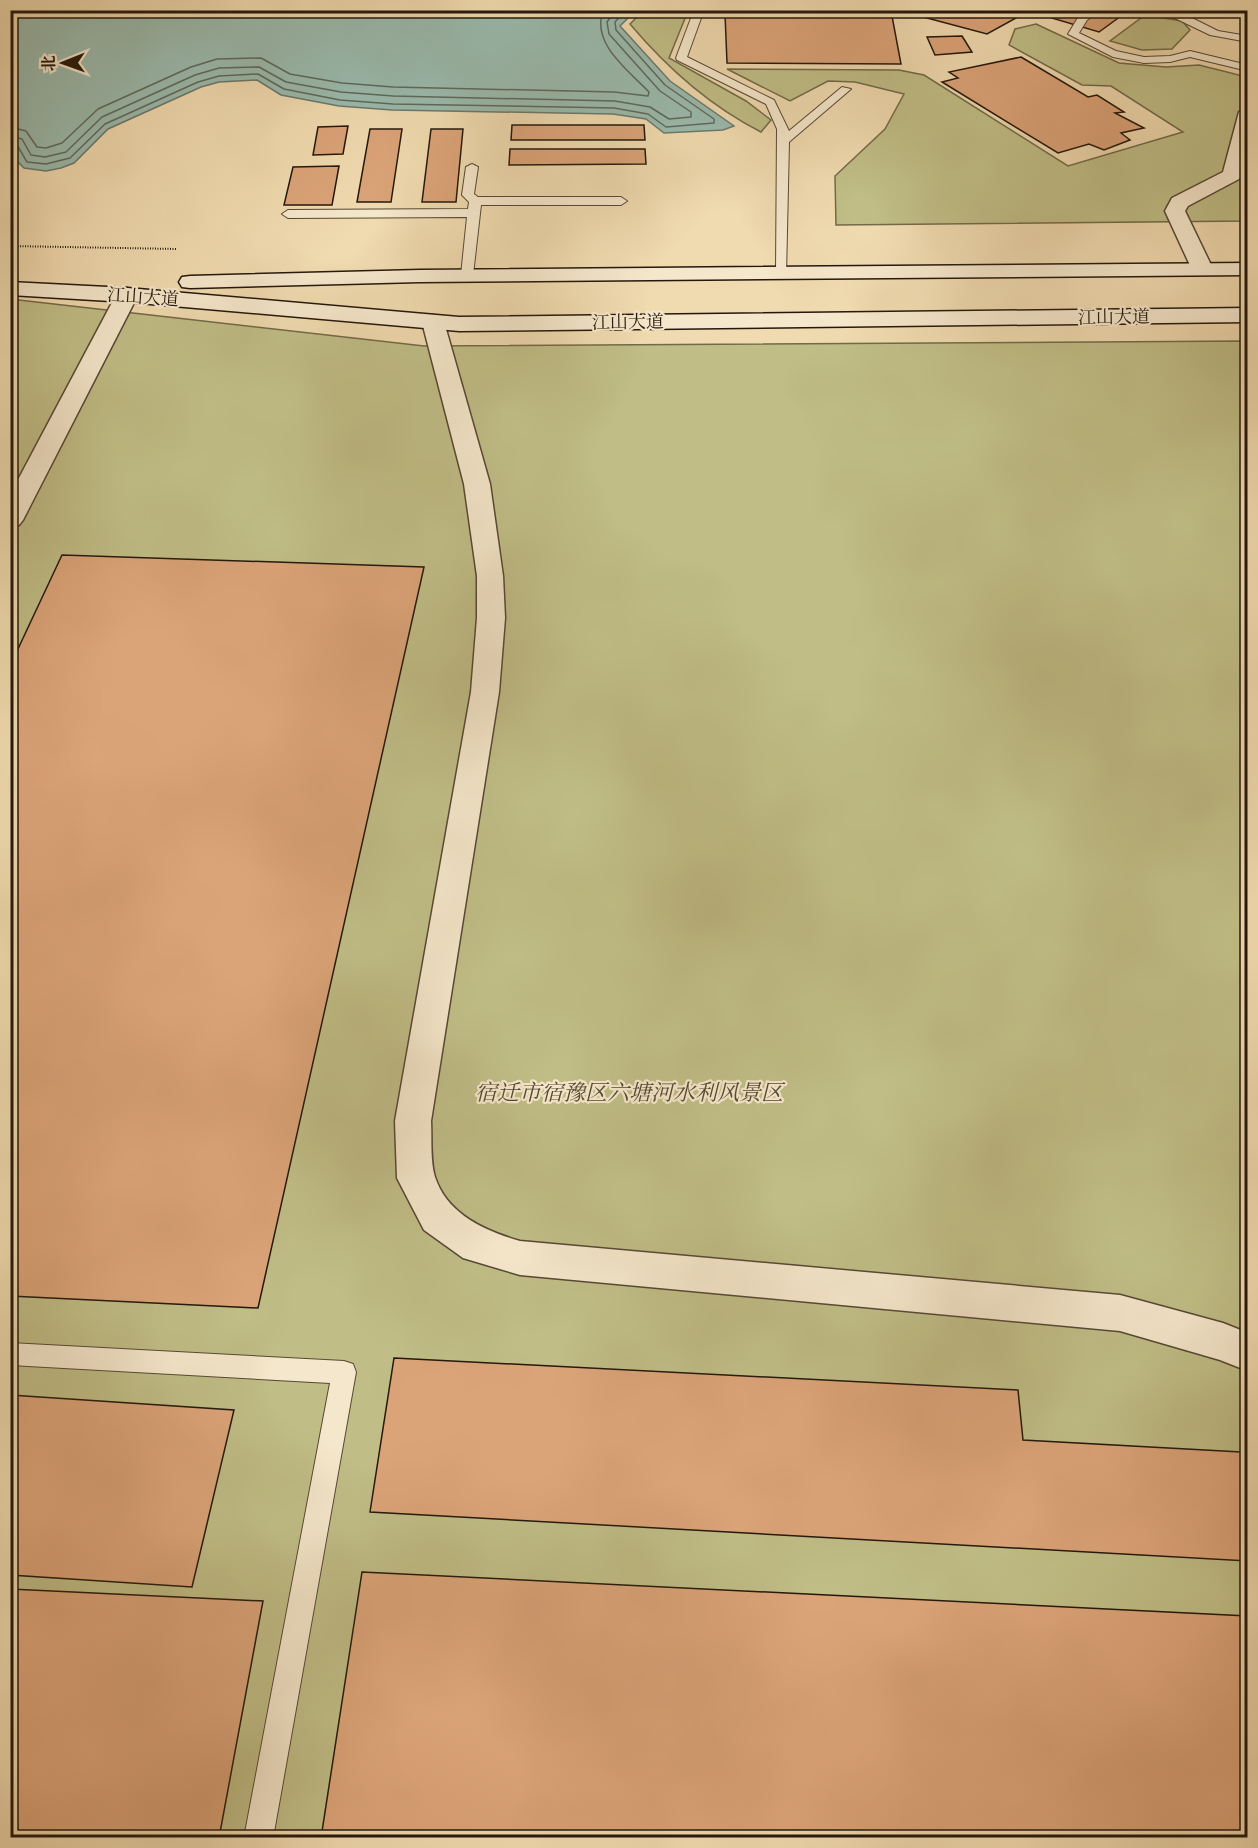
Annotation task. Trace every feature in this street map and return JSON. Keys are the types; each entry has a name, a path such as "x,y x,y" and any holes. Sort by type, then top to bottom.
{"main road":[{"path":"1202,269 1175,210 1179,202 1232,175 1248,112"},
{"name":"江山大道","path":"10,288 467,275 1248,268"},
{"name":"江山大道","path":"10,288 127,295 471,324 1248,315"},
{"path":"10,520 127,295"},
{"path":"433,322 477,484 490,576 491,618 485,692 413,1121 416,1178 438,1218 477,1246 520,1258 1120,1313 1222,1342 1248,1352"}],"lane":[{"path":"699,10 681,58 770,102 783,129 781,143 782,273"},
{"path":"1097,10 1083,18 1073,34 1113,54 1144,60 1170,59 1200,42 1248,39"},
{"path":"1163,10 1195,17 1200,42"},
{"path":"1200,42 1248,68"},
{"path":"781,143 846,89"},
{"path":"467,275 474,207 468,195 472,167"},
{"path":"288,214 621,201"},
{"path":"10,1354 344,1372 258,1838"}],"green space":[{"path":"644,10 688,11 669,58 746,101 771,120 761,132 707,98 659,56 630,24"},
{"path":"1145,15 1182,21 1190,30 1172,49 1142,50 1110,41"},
{"path":"1036,24 1119,63 1166,67 1199,65 1247,77 1247,221 836,225 835,176 885,129 904,94 855,82 828,81 790,101 727,69 899,70 924,75 1068,166 1183,132 1111,86 1082,85 1009,45 1015,29"},
{"name":"宿迁市宿豫区六塘河水利风景区","path":"10,299 424,346 1247,341 1247,1837 11,1837"}],"water":[{"path":"10,11 635,11 620,26 670,81 734,126 723,130 664,133 646,119 613,114 392,110 339,106 281,95 257,80 219,82 201,87 108,129 74,163 46,171 24,168 17,161 11,146"}],"building":[{"path":"941,10 1052,10 1045,16 1025,13 987,34 927,18"},
{"path":"1052,10 1114,10 1125,13 1099,32 1045,16"},
{"path":"725,14 892,16 901,64 727,63"},
{"path":"962,36 972,52 935,55 927,37"},
{"path":"1021,57 1088,97 1097,95 1124,112 1115,113 1144,128 1121,133 1130,140 1104,150 1089,144 1058,153 942,82 958,78 949,72"},
{"path":"512,125 644,125 645,140 511,140"},
{"path":"348,126 343,154 313,155 318,127"},
{"path":"370,129 402,129 391,202 357,202"},
{"path":"431,129 463,129 456,202 422,202"},
{"path":"510,149 645,149 646,164 509,165"},
{"path":"339,166 332,205 284,205 293,167"},
{"path":"62,555 424,567 258,1308 10,1296 10,666"},
{"path":"394,1358 1018,1390 1023,1440 1241,1452 1248,1483 1248,1561 370,1512"},
{"path":"10,1395 234,1410 192,1587 10,1575"},
{"path":"362,1572 1248,1616 1248,1838 321,1838"},
{"path":"10,1589 263,1601 219,1838 10,1838"}]}
